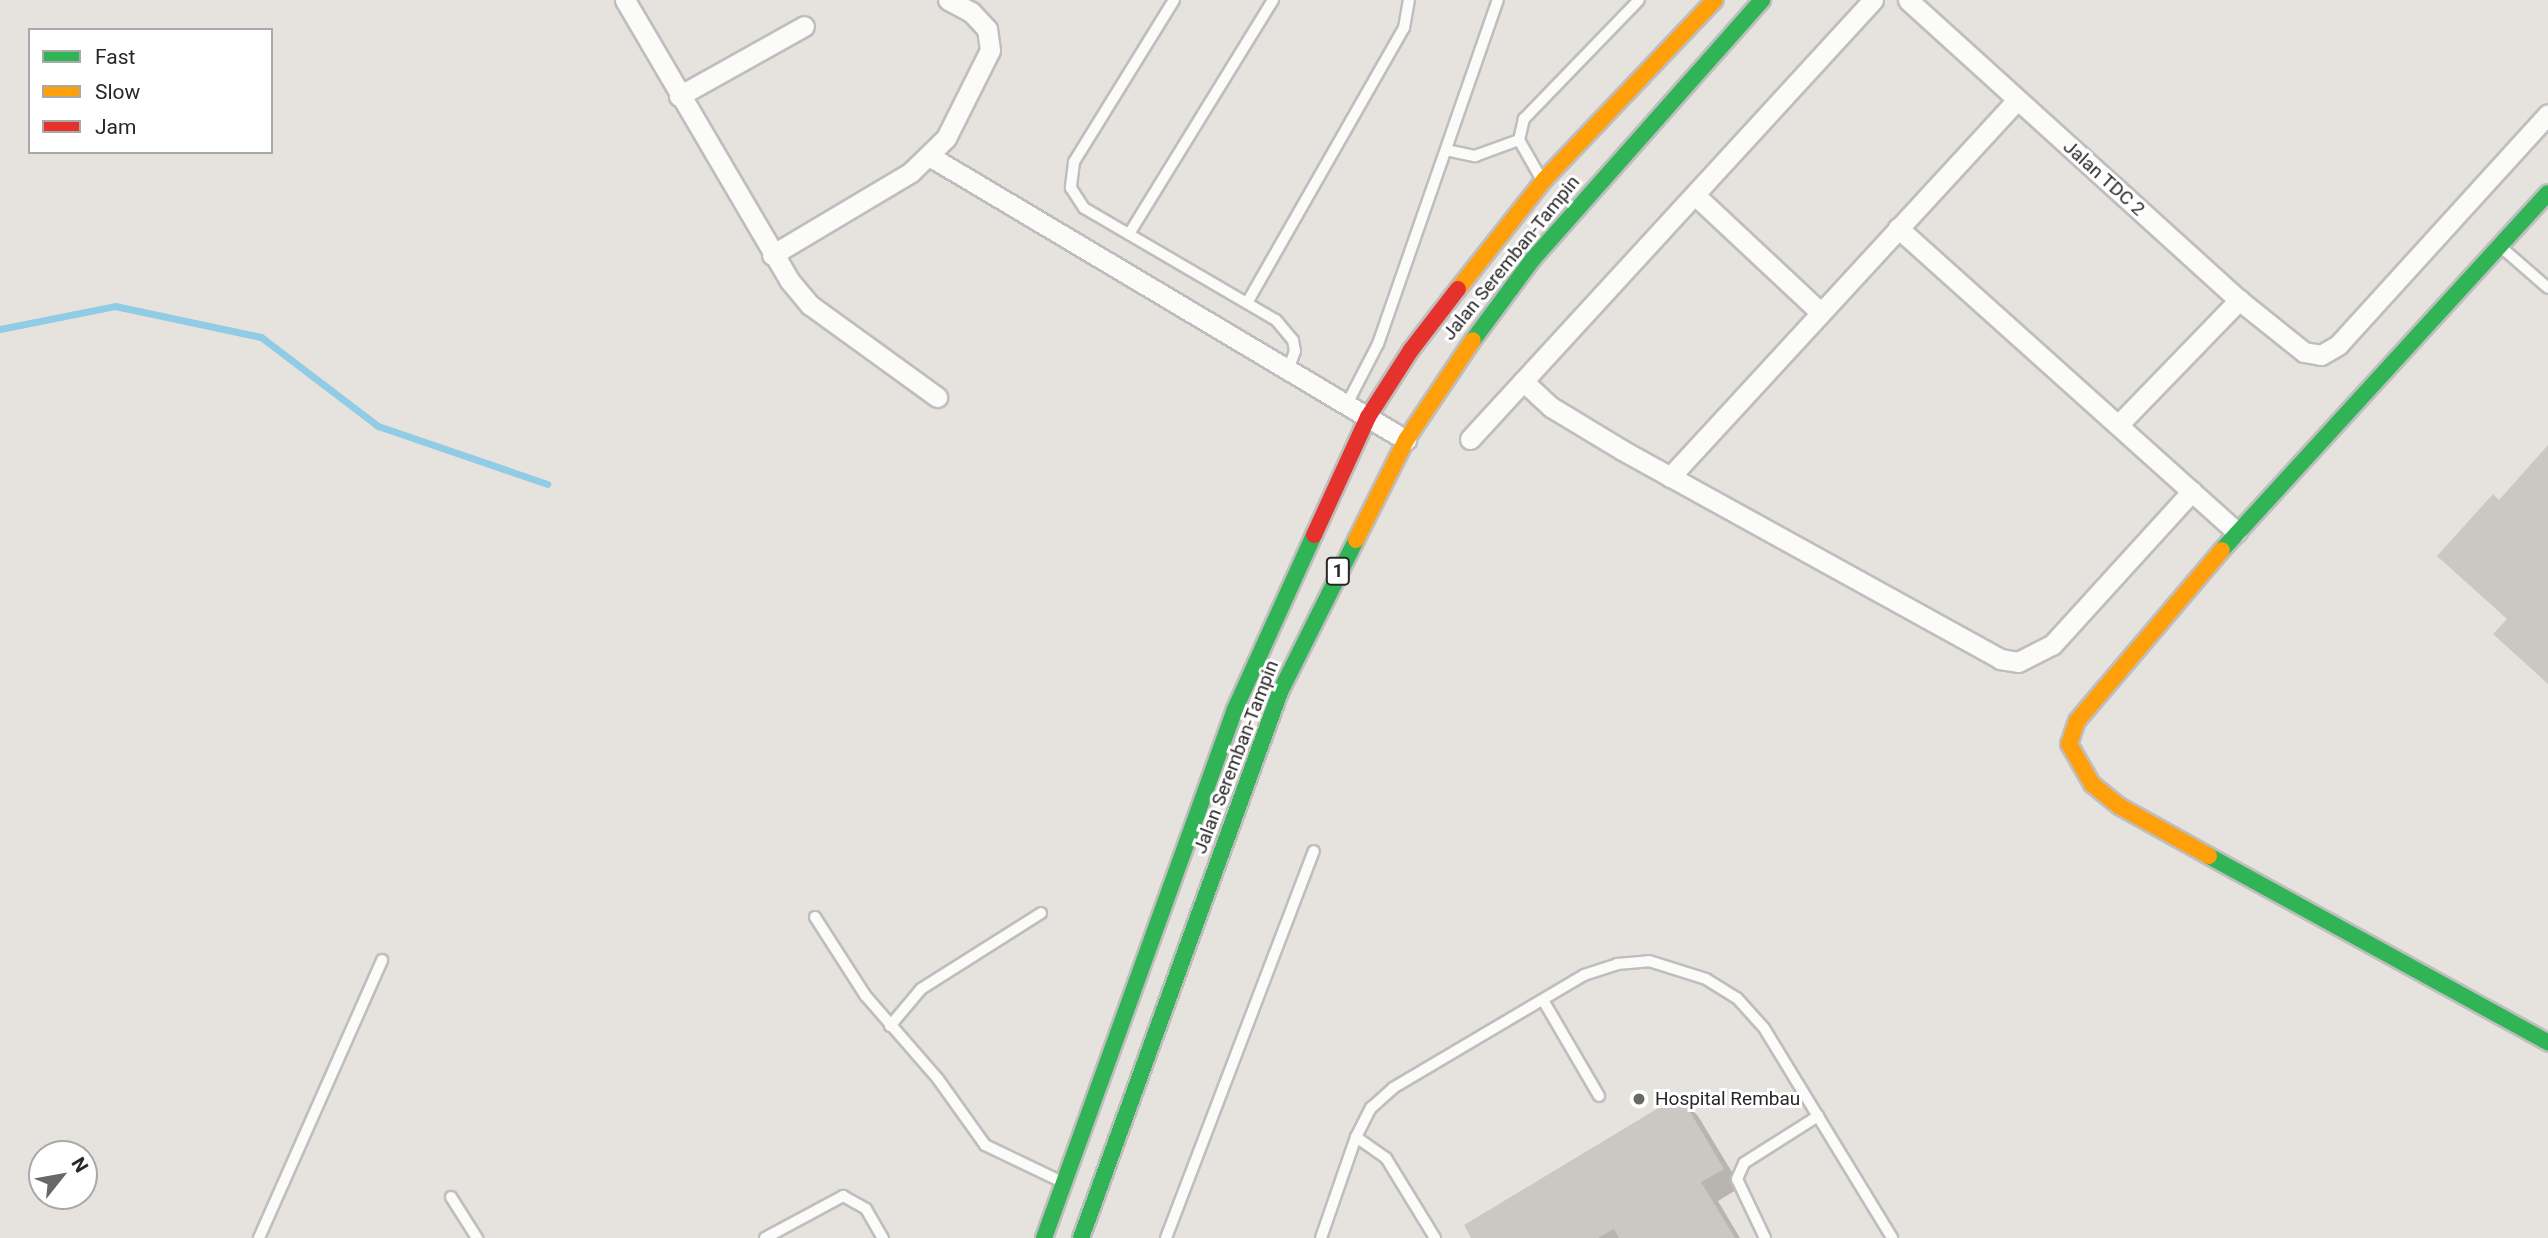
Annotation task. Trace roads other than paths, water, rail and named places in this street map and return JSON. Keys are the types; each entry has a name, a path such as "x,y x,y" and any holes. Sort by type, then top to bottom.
{"main road":[{"name":"Jalan Seremban-Tampin","path":"1044,1238 1235,709 1368,417 1411,350 1544,180 1715,0"},
{"name":"Jalan Seremban-Tampin","path":"1081,1238 1280,692 1405,440 1443,379 1532,259 1762,0"},
{"path":"2548,193 2237,532 2077,721 2069,744 2078,765 2119,806 2548,1042"}],"street":[{"path":"625,0 772,255 810,304 937,397"},
{"path":"772,255 931,157 946,138 990,50 987,29 971,12 948,0"},
{"path":"1470,439 1696,196 1873,0"},
{"name":"Jalan TDC 2","path":"1908,0 2239,300 2304,352 2321,355 2337,345 2548,114"},
{"path":"679,96 804,26"},
{"path":"1670,477 1819,311 2017,100"},
{"path":"931,157 1405,440"},
{"path":"1696,196 1819,311"},
{"path":"1898,228 2237,532"},
{"path":"2119,424 2239,300"},
{"path":"1523,381 1551,407 1670,477 2000,659 2018,662 2052,645 2192,491"}],"lane":[{"path":"1174,0 1074,162 1071,188 1084,208 1276,320 1293,340 1295,351 1288,370"},
{"path":"1129,234 1273,0"},
{"path":"1247,303 1404,28 1409,0"},
{"path":"1347,404 1378,344 1498,0"},
{"path":"1544,180 1529,164 1519,140 1524,119 1639,0"},
{"path":"1446,150 1475,156 1519,140"},
{"path":"2500,246 2548,288"},
{"path":"1166,1238 1314,851"},
{"path":"890,1026 920,989 1041,913"},
{"path":"815,917 890,1026 938,1079 985,1145 1012,1162 1064,1182"},
{"path":"259,1238 382,960"},
{"path":"1321,1238 1356,1137 1371,1108 1394,1087 1584,975 1617,964 1649,961 1706,979 1737,998 1765,1028 1892,1238"},
{"path":"1543,1000 1599,1096"},
{"path":"1765,1238 1738,1179 1744,1163 1818,1116"},
{"path":"1356,1137 1386,1157 1436,1238"},
{"path":"765,1238 843,1196 866,1209 883,1238"},
{"path":"451,1197 477,1238"}],"waterway":[{"path":"0,329 115,306 261,337 378,426 547,484"}],"place":[{"name":"Hospital Rembau","path":"1639,1099"}]}
